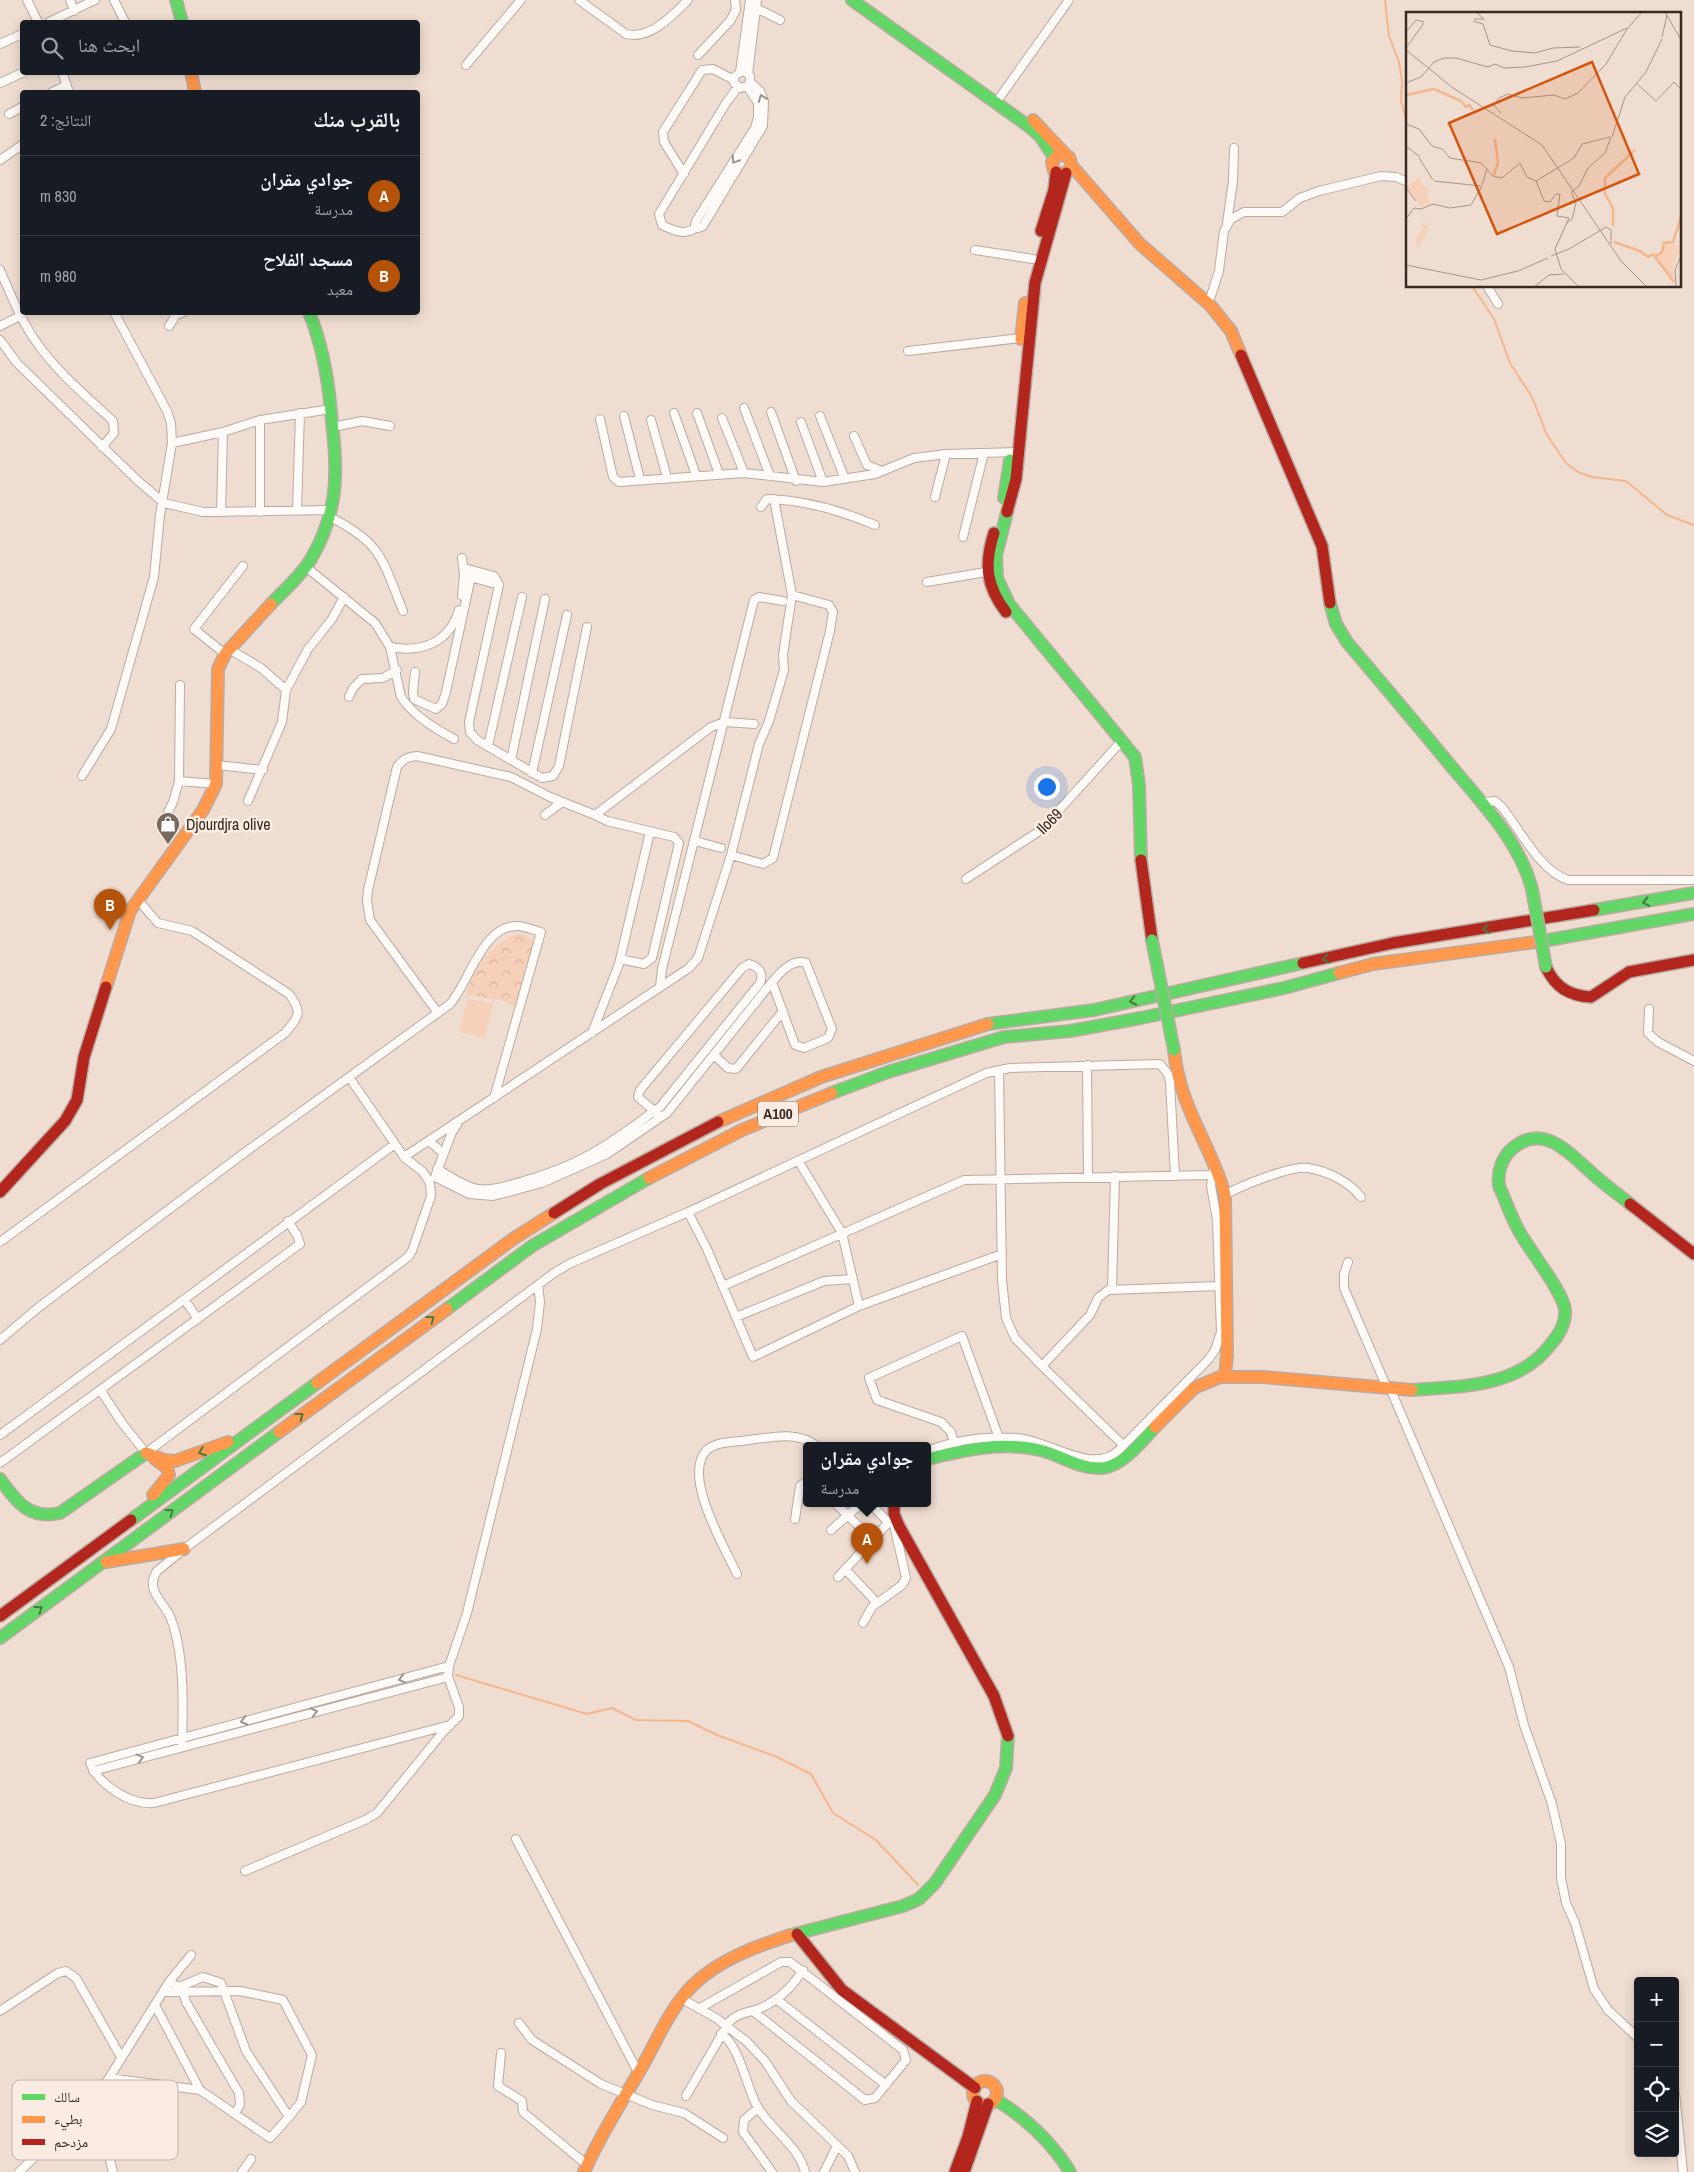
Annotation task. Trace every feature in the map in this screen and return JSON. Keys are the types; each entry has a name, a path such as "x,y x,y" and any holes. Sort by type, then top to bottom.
{"main road":[{"path":"176,0 181,20"},
{"path":"852,0 1027,125 1040,136 1054,157 1058,154 1065,166 1035,283 1015,453 1002,506 987,553 986,572 991,590 997,601 1118,745 1138,774"},
{"path":"864,0 1040,126 1065,166 1139,243 1209,302 1231,332 1322,546 1336,624 1347,642 1481,802 1518,851 1527,869 1532,889 1549,977 1561,989 1573,995 1591,997 1629,972 1654,964 1694,960"},
{"path":"192,75 195,90"},
{"path":"1065,166 1052,196 1033,259 1025,298 1012,496 996,556 999,585 1009,604 1132,751 1137,760 1140,851 1152,940 1174,1050 1176,1072 1186,1107 1212,1170 1225,1195 1227,1326 1225,1377"},
{"path":"0,1192 65,1122 77,1100 84,1058 130,911 203,810 216,784 218,669 227,652 306,567 320,544 330,513 338,467 322,352 310,315"},
{"name":"A100","path":"0,1616 447,1286 571,1202 703,1128 822,1077 986,1024 1094,1010 1393,943 1520,924 1694,893"},
{"name":"A100","path":"0,1638 532,1246 605,1201 677,1162 742,1130 822,1095 938,1056 1004,1037 1070,1031 1141,1018 1284,988 1382,963 1536,942 1694,914"},
{"path":"931,1458 967,1449 1009,1446 1041,1450 1080,1466 1103,1468 1125,1458 1194,1388 1211,1379 1263,1377 1389,1388 1453,1388 1498,1381 1519,1373 1536,1361 1560,1331 1565,1319 1562,1300 1519,1231 1498,1178 1502,1162 1508,1153 1524,1139 1540,1138 1558,1144 1694,1254"},
{"path":"146,1453 164,1460 175,1461 247,1434"},
{"path":"0,1479 12,1496 28,1510 38,1516 48,1517 60,1513 146,1453"},
{"path":"130,1520 166,1481 169,1475 167,1468 146,1453"},
{"path":"585,2168 682,1999 705,1975 767,1944 797,1934 904,1906 926,1894 995,1795 1007,1767 1010,1744 1008,1730 997,1703 894,1524 894,1507"},
{"path":"103,1562 184,1549"},
{"path":"797,1934 842,1990 975,2088"},
{"path":"955,2172 968,2137 987,2102 997,2091 992,2084 983,2082 975,2088 974,2096 987,2102 1036,2128 1053,2147 1070,2172"},
{"path":"964,2172 987,2102"}],"street":[{"path":"27,0 37,20"},
{"path":"70,0 74,11"},
{"path":"54,20 95,0"},
{"path":"114,0 124,20"},
{"path":"466,65 521,0"},
{"path":"579,0 626,34 634,36 654,29 688,0"},
{"path":"698,55 730,21 736,10 735,0"},
{"path":"750,0 750,32"},
{"path":"1000,97 1069,0"},
{"path":"684,174 664,142 664,128 702,70 712,69 743,80 754,95 759,107 753,138 696,221 697,227 689,232 680,233 662,225 658,218 660,211 684,174 726,103 743,80 756,4 780,20"},
{"path":"0,44 20,35"},
{"path":"0,83 20,74"},
{"path":"63,75 68,89"},
{"path":"9,114 20,108"},
{"path":"0,160 20,146"},
{"path":"1209,302 1218,271 1226,227 1233,181 1234,148"},
{"path":"1226,227 1231,219 1244,212 1282,212 1300,198 1320,191 1382,176 1396,177 1406,181"},
{"path":"975,250 1033,259"},
{"path":"0,270 20,316 37,344 113,421 114,433 102,447"},
{"path":"1488,288 1498,304"},
{"path":"82,776 111,729 154,577 172,443 171,423 167,411 116,315"},
{"path":"170,326 176,315"},
{"path":"0,326 20,316"},
{"path":"908,352 1022,338"},
{"path":"0,340 17,363 150,493 164,503 179,508 221,512 297,510 330,513 377,548 403,611"},
{"path":"744,408 770,476"},
{"path":"172,443 223,432 260,420 331,409"},
{"path":"772,412 796,481"},
{"path":"297,510 300,413"},
{"path":"674,413 696,475"},
{"path":"697,413 719,474"},
{"path":"624,416 640,479"},
{"path":"820,416 845,479"},
{"path":"722,418 744,473"},
{"path":"600,419 614,479 619,482 667,477 744,473 796,481 823,482 882,471 908,459 946,454 1015,453"},
{"path":"260,420 260,512"},
{"path":"652,420 667,477"},
{"path":"333,427 362,421 390,426"},
{"path":"801,422 823,482"},
{"path":"221,512 223,432"},
{"path":"854,436 867,465 882,471"},
{"path":"962,537 984,453"},
{"path":"935,497 946,454"},
{"path":"760,508 767,499 774,499 826,508 875,525"},
{"path":"404,1157 592,1034 689,968 698,958 731,856 759,744 784,670 783,652 792,595 774,499"},
{"path":"415,672 414,699 432,708 439,707 446,692 466,573 462,558"},
{"path":"243,566 194,629 227,652 261,668 286,690"},
{"path":"306,567 376,623 390,647 397,670 399,692 404,702 427,724 454,739"},
{"path":"927,582 986,572"},
{"path":"466,573 494,576 499,585 469,722 472,736 542,778 548,778 557,772 587,627"},
{"path":"390,647 423,648 443,638 456,621 466,573"},
{"path":"731,856 763,864 773,858 806,740 833,612 829,605 792,595"},
{"path":"248,801 282,722 286,690 308,649 332,618 344,597"},
{"path":"488,746 522,597"},
{"path":"660,987 662,969 726,722 754,600 759,597 783,601"},
{"path":"511,760 545,599"},
{"path":"532,773 567,615"},
{"path":"350,697 353,688 362,680 383,678 397,670"},
{"path":"161,827 173,802 179,780 180,685"},
{"path":"595,815 711,727 726,722 754,724"},
{"name":"Ilo69","path":"966,879 1041,830 1118,745"},
{"path":"438,1012 370,920 368,911 368,890 398,767 408,756 417,756 511,777 607,822 674,837 680,843 680,848 652,958 642,964 620,959"},
{"path":"216,765 262,770"},
{"path":"179,780 216,784"},
{"path":"1481,802 1495,801 1502,807 1542,862 1559,876 1568,880 1694,880"},
{"path":"546,815 562,802"},
{"path":"592,1034 620,959 650,832"},
{"path":"695,840 721,848"},
{"path":"0,1242 285,1033 299,1013 297,1004 284,990 192,931 158,923 138,900"},
{"path":"0,1340 39,1307 438,1012 459,994 480,952 497,934 508,928 518,926 541,932 494,1098"},
{"path":"436,1173 476,1195 493,1196 520,1190 559,1176 607,1154 667,1113 772,982 789,965 800,962 806,964 832,1029 831,1034 807,1048 800,1048 795,1044 772,982"},
{"path":"436,1173 471,1187 497,1188 544,1176 590,1156 612,1143 654,1111 760,983 762,975 758,968 749,964 742,968 640,1090 638,1095 640,1101 654,1111 661,1118"},
{"path":"1649,1008 1648,1033 1658,1042 1694,1061"},
{"path":"714,1055 728,1068 736,1069 783,1011"},
{"path":"182,1746 180,1661 170,1616 154,1594 152,1585 157,1571 538,1285 571,1263 799,1162 978,1077 999,1070 1156,1063 1163,1067 1170,1082 1175,1176"},
{"path":"1087,1065 1088,1177"},
{"path":"999,1070 1002,1254 1006,1318 1015,1338 1124,1445"},
{"path":"349,1077 404,1157 426,1175 432,1191"},
{"path":"100,1390 122,1423 146,1453 408,1257 414,1247 443,1153 453,1130 464,1118"},
{"path":"429,1141 443,1153"},
{"path":"0,1435 395,1144"},
{"path":"799,1162 842,1233 859,1306"},
{"path":"1225,1195 1268,1177 1298,1168 1308,1168 1342,1180 1352,1187 1361,1198"},
{"path":"723,1286 959,1181 1001,1178 1175,1176 1212,1170 1210,1186 1217,1220 1221,1332 1215,1350 1124,1445 1109,1457 1094,1461 1033,1440 999,1438 954,1443 931,1450"},
{"path":"1112,1289 1115,1176"},
{"path":"688,1212 753,1356 859,1306 1002,1254"},
{"path":"0,1463 300,1244 297,1235 288,1222"},
{"path":"1348,1262 1344,1274 1344,1288 1509,1667 1524,1725 1552,1804 1561,1844 1561,1878 1566,1903 1575,1923 1594,1990 1608,2010 1634,2034"},
{"path":"736,1318 824,1281 853,1279"},
{"path":"245,1871 365,1820 377,1812 458,1718 460,1709 448,1677 449,1666 467,1614 537,1329 540,1302 538,1285"},
{"path":"1042,1366 1090,1315 1101,1295 1112,1289 1219,1286"},
{"path":"184,1299 198,1319"},
{"path":"954,1443 951,1432 940,1422 877,1400 869,1378 962,1336 999,1438"},
{"path":"737,1574 701,1495 699,1475 703,1456 716,1445 784,1436 804,1438 811,1442"},
{"path":"795,1519 800,1486 803,1484"},
{"path":"839,1507 873,1540"},
{"path":"832,1530 858,1507"},
{"path":"863,1622 877,1604 902,1585 906,1578 894,1524 876,1507"},
{"path":"838,1577 873,1540 894,1524"},
{"path":"845,1569 877,1604"},
{"path":"92,1767 182,1737 449,1666"},
{"path":"92,1767 182,1746 448,1677"},
{"path":"92,1767 129,1799 142,1803 154,1803 450,1725"},
{"path":"516,1839 639,2074"},
{"path":"124,2080 109,2078 169,1982 191,1956"},
{"path":"700,2008 781,1962 790,1962 803,1970 905,2052 904,2062 873,2100 865,2100 752,2011"},
{"path":"686,2096 726,2025 736,2016 752,2011 776,1999 791,1986 803,1970"},
{"path":"0,2011 58,1973 66,1971 76,1978 121,2057"},
{"path":"169,1982 179,1987 202,1977 221,1983 246,2051 289,2117"},
{"path":"163,1992 240,1991 283,2000 312,2055 301,2102 270,2138 200,2090 178,2087"},
{"path":"183,1992 186,2002 239,2092 240,2105 235,2113"},
{"path":"682,1999 726,2025 756,2051 791,2101 852,2162 854,2172"},
{"path":"776,1999 886,2085"},
{"path":"155,2005 200,2090"},
{"path":"520,2024 532,2040 601,2084 626,2095 684,2113 723,2138"},
{"path":"721,2034 732,2044 758,2108 794,2152 805,2172"},
{"path":"500,2053 498,2086 522,2101 522,2112 585,2168"},
{"path":"758,2108 744,2120 742,2132 772,2172"},
{"path":"1677,2112 1683,2172"},
{"path":"824,2172 836,2146"},
{"path":"242,2172 251,2159"},
{"path":"19,2172 32,2160"},
{"path":"848,2172 852,2162"}],"green space":[{"path":"516,934 525,935 534,941 517,1007 500,1000 466,995 473,976 484,959 499,944"},
{"path":"467,999 493,1003 485,1038 459,1032"}],"waterway":[{"path":"1385,0 1389,36 1399,62 1402,81 1401,101 1406,119"},
{"path":"1473,288 1494,319 1510,363 1532,397 1547,435 1566,463 1578,472 1592,477 1626,481 1667,515 1694,525"},
{"path":"456,1675 587,1714 612,1708 636,1720 688,1721 717,1735 777,1757 811,1774 833,1813 876,1840 918,1885"}],"traffic: fast":[{"path":"176,0 181,20"},
{"path":"852,0 1027,125 1040,136 1054,157"},
{"path":"271,604 298,577 311,559 321,540 332,505 335,451 328,386 321,348 310,315"},
{"path":"1004,498 1010,460"},
{"path":"1007,512 996,556 997,578 1009,604 1135,757 1139,785 1141,860"},
{"path":"1330,603 1336,624 1347,642 1508,836 1518,853 1532,889"},
{"path":"1532,889 1546,967"},
{"path":"1594,910 1694,893"},
{"path":"1543,941 1694,914"},
{"path":"1152,940 1174,1050"},
{"path":"988,1024 1094,1010 1303,963"},
{"path":"832,1093 888,1072 1004,1037 1070,1031 1141,1018 1284,988 1339,973"},
{"path":"1412,1390 1469,1385 1506,1377 1538,1358 1559,1333 1565,1315 1563,1302 1519,1231 1499,1186 1501,1165 1513,1148 1524,1141 1535,1138 1556,1144 1576,1158 1598,1179 1630,1204"},
{"path":"447,1309 532,1246 649,1178"},
{"path":"131,1520 317,1383"},
{"path":"931,1458 969,1450 1012,1446 1040,1450 1077,1464 1102,1468 1117,1463 1124,1458 1155,1427"},
{"path":"0,1638 279,1432"},
{"path":"0,1479 18,1502 32,1511 40,1514 60,1513 146,1453"},
{"path":"791,1935 903,1906 919,1899 935,1883 995,1795 1006,1768 1008,1736"},
{"path":"995,2099 1037,2131 1055,2150 1070,2172"}],"traffic: slow":[{"path":"192,75 195,90"},
{"path":"1033,120 1066,155"},
{"path":"1072,166 1066,173 1059,174 1054,171 1052,162 1058,154 1069,157 1072,166 1140,244 1210,305 1231,331 1241,355"},
{"path":"1021,339 1025,303"},
{"path":"106,987 130,911 203,810 216,784 218,669 225,654 271,604"},
{"path":"1339,973 1373,964 1543,941"},
{"path":"718,1122 821,1077 988,1024"},
{"path":"1174,1050 1182,1090 1212,1158 1225,1195 1227,1355 1225,1377"},
{"path":"649,1178 742,1130 832,1093"},
{"path":"317,1383 513,1239 554,1213"},
{"path":"279,1432 447,1309"},
{"path":"1155,1427 1194,1388 1220,1377 1263,1377 1412,1390"},
{"path":"146,1453 164,1460 175,1461 228,1442"},
{"path":"153,1495 169,1475 167,1468 155,1459"},
{"path":"106,1562 184,1549"},
{"path":"584,2172 663,2027 684,1994 704,1976 739,1954 791,1935"},
{"path":"985,2081 993,2085 997,2093 993,2101 985,2105 977,2101 973,2093 977,2085 985,2081"}],"traffic: jam":[{"path":"1041,231 1054,190 1056,172"},
{"path":"1007,512 1016,479 1035,283 1066,173"},
{"path":"1241,355 1322,546 1330,603"},
{"path":"994,533 989,555 989,574 994,593 1006,612"},
{"path":"1141,860 1152,940"},
{"path":"1303,963 1393,943 1594,910"},
{"path":"1546,967 1558,985 1576,995 1591,997 1629,972 1694,960"},
{"path":"0,1192 65,1121 77,1100 84,1057 106,987"},
{"path":"554,1213 600,1184 718,1122"},
{"path":"1630,1204 1694,1254"},
{"path":"894,1507 894,1514 899,1526 994,1696 1008,1736"},
{"path":"0,1616 131,1520"},
{"path":"797,1934 842,1990 975,2088"},
{"path":"955,2172 968,2137 977,2101"},
{"path":"964,2172 988,2104"}],"place":[{"name":"Djourdjra olive","path":"168,845"},
{"name":"مسجد الفلاح","path":"110,930"},
{"name":"جوادي مقران","path":"867,1564"}]}
